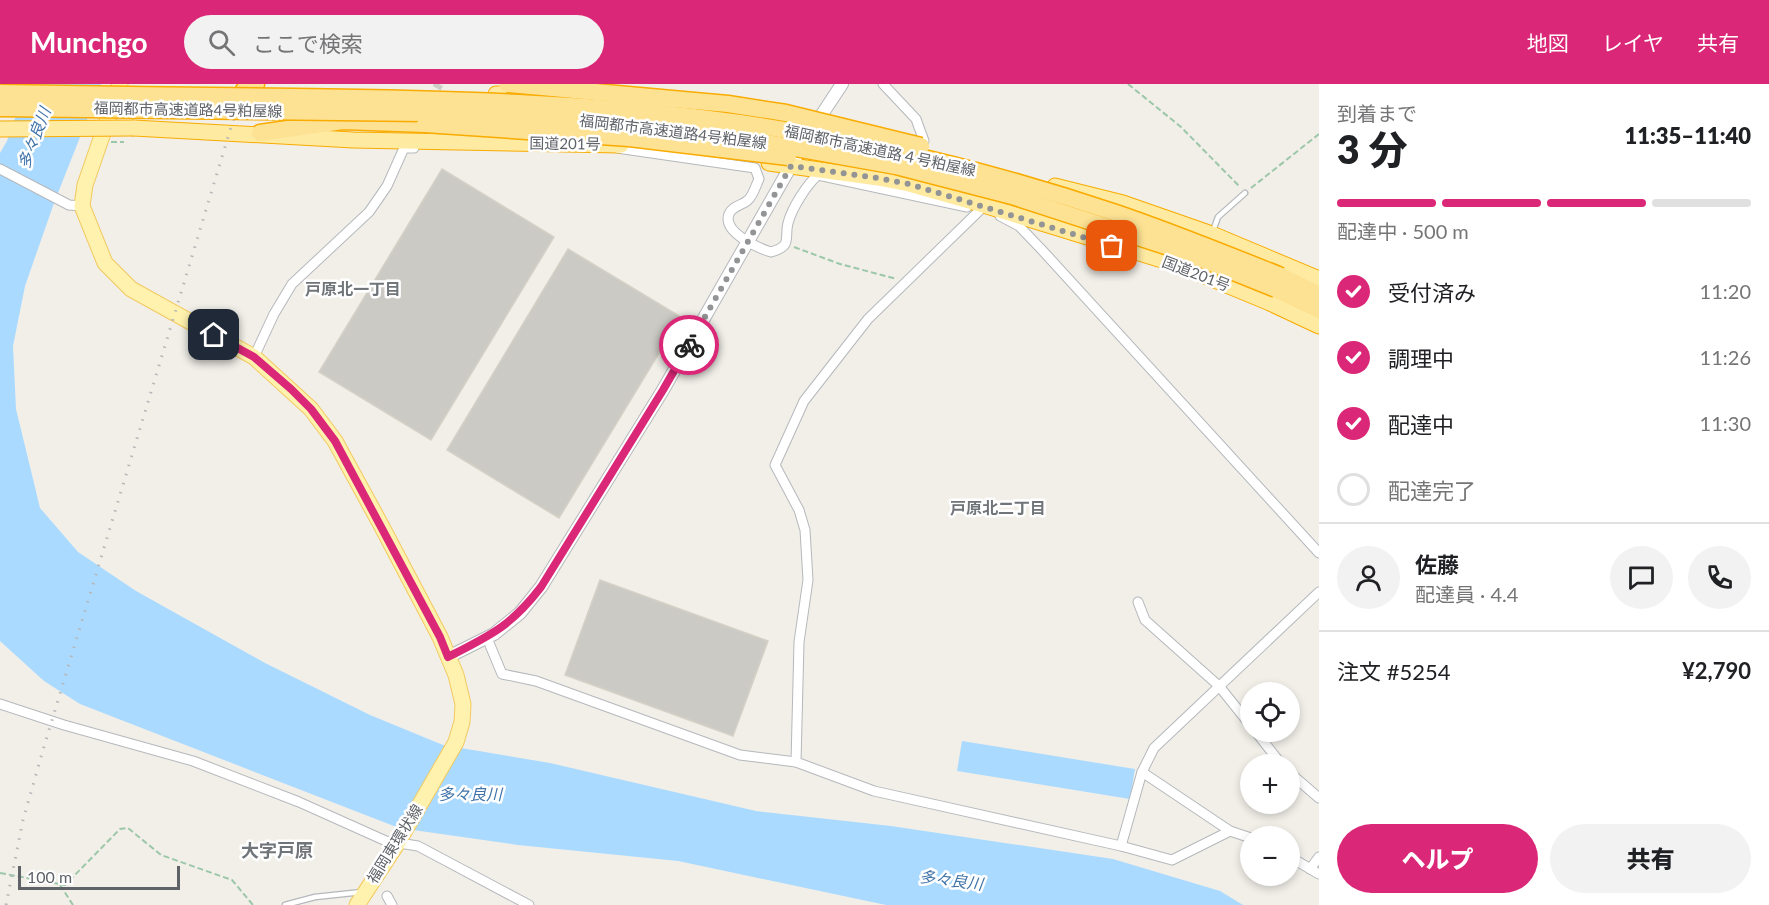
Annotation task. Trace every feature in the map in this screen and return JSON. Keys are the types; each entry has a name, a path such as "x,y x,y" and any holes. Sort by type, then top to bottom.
{"highway":[{"path":"507,84 728,104 786,113 919,146 1002,178"},
{"path":"0,86 141,92 250,87 544,95 746,117 926,147 1123,203 1212,234 1319,279"},
{"name":"福岡都市高速道路４号粕屋線","path":"141,92 525,103 739,123 833,139 911,155 1002,178 1115,213 1281,276 1319,295"},
{"name":"福岡都市高速道路4号粕屋線","path":"0,93 141,92"},
{"name":"福岡都市高速道路4号粕屋線","path":"0,108 424,113 591,121 711,133 885,164 1023,199 1184,252 1276,289 1319,310"},
{"path":"260,134 343,121 425,124 629,138 814,160 941,182 943,178"},
{"name":"国道201号","path":"0,129 134,128 353,140 630,145 878,178 906,189 1178,265 1319,326"}],"main road":[{"path":"82,206 85,185 120,84"},
{"name":"福岡東環状線","path":"82,206 105,263 118,278 131,289 254,357 311,409 335,441 440,637 456,675 463,704 462,722 456,742 399,840 361,898"}],"street":[{"path":"448,657 487,638 520,613 541,587 663,390 812,129 842,84"},
{"path":"883,84 916,119 926,147"},
{"path":"254,357 274,314 292,284 369,212 387,186 404,148 616,148 755,168 759,179 748,200 734,208 729,216 728,224 733,232 771,252 779,250 786,244 787,224 809,183 818,175 906,189 1006,218 1019,226 1319,553"},
{"path":"0,169 69,205 82,206"},
{"path":"796,762 799,642 808,580 805,530 799,510 775,465 804,401 868,319 980,210"},
{"path":"1121,846 1142,772 1154,748 1319,592"},
{"path":"1138,602 1145,620 1219,686 1240,712"},
{"path":"487,638 502,674 536,681 740,755 796,762 874,791 1121,846 1172,860 1230,831"},
{"path":"0,704 64,725 193,761 299,802 386,841 399,840 418,846 529,905"},
{"path":"1264,742 1273,754"},
{"path":"1142,772 1230,831 1240,834"},
{"path":"1300,781 1319,798"},
{"path":"1300,863 1315,871 1319,857"}],"lane":[{"path":"906,189 926,147"},
{"path":"1212,234 1218,217 1245,193"},
{"path":"285,905 315,897 361,898"}],"path":[{"path":"1128,84 1181,127 1245,193 1319,134"},
{"path":"786,244 840,264 907,282"},
{"path":"0,873 65,885 120,829 128,828 161,855 232,880 253,905"},
{"path":"59,884 60,889 73,905"}],"water":[{"name":"多々良川","path":"27,84 101,84 54,203 25,286 13,346 16,409 40,508 78,552 136,591 265,663 370,715 443,745 550,763 756,811 891,826 1113,859 1220,891 1243,905 886,905 678,861 518,845 399,828 80,704 44,681 0,641 0,153 7,141"},
{"path":"962,741 1135,769 1130,799 957,771"}],"building":[{"path":"442,169 554,237 431,440 319,372"},
{"path":"568,249 681,317 559,518 447,450"},
{"path":"600,580 768,641 733,736 565,675"}],"tunnel":[{"path":"430,100 439,84"}],"railway":[{"path":"6,905 23,820 43,750 244,84"}],"way so far":[{"path":"689,345 791,166 909,184 1112,246"}],"district":[{"name":"戸原北一丁目","path":"353,289"},
{"name":"戸原北二丁目","path":"998,508"},
{"name":"大字戸原","path":"277,851"}],"route":[{"path":"214,335 254,357 291,389 311,409 335,441 440,637 448,657 495,634 520,613 541,587 689,345"}]}
